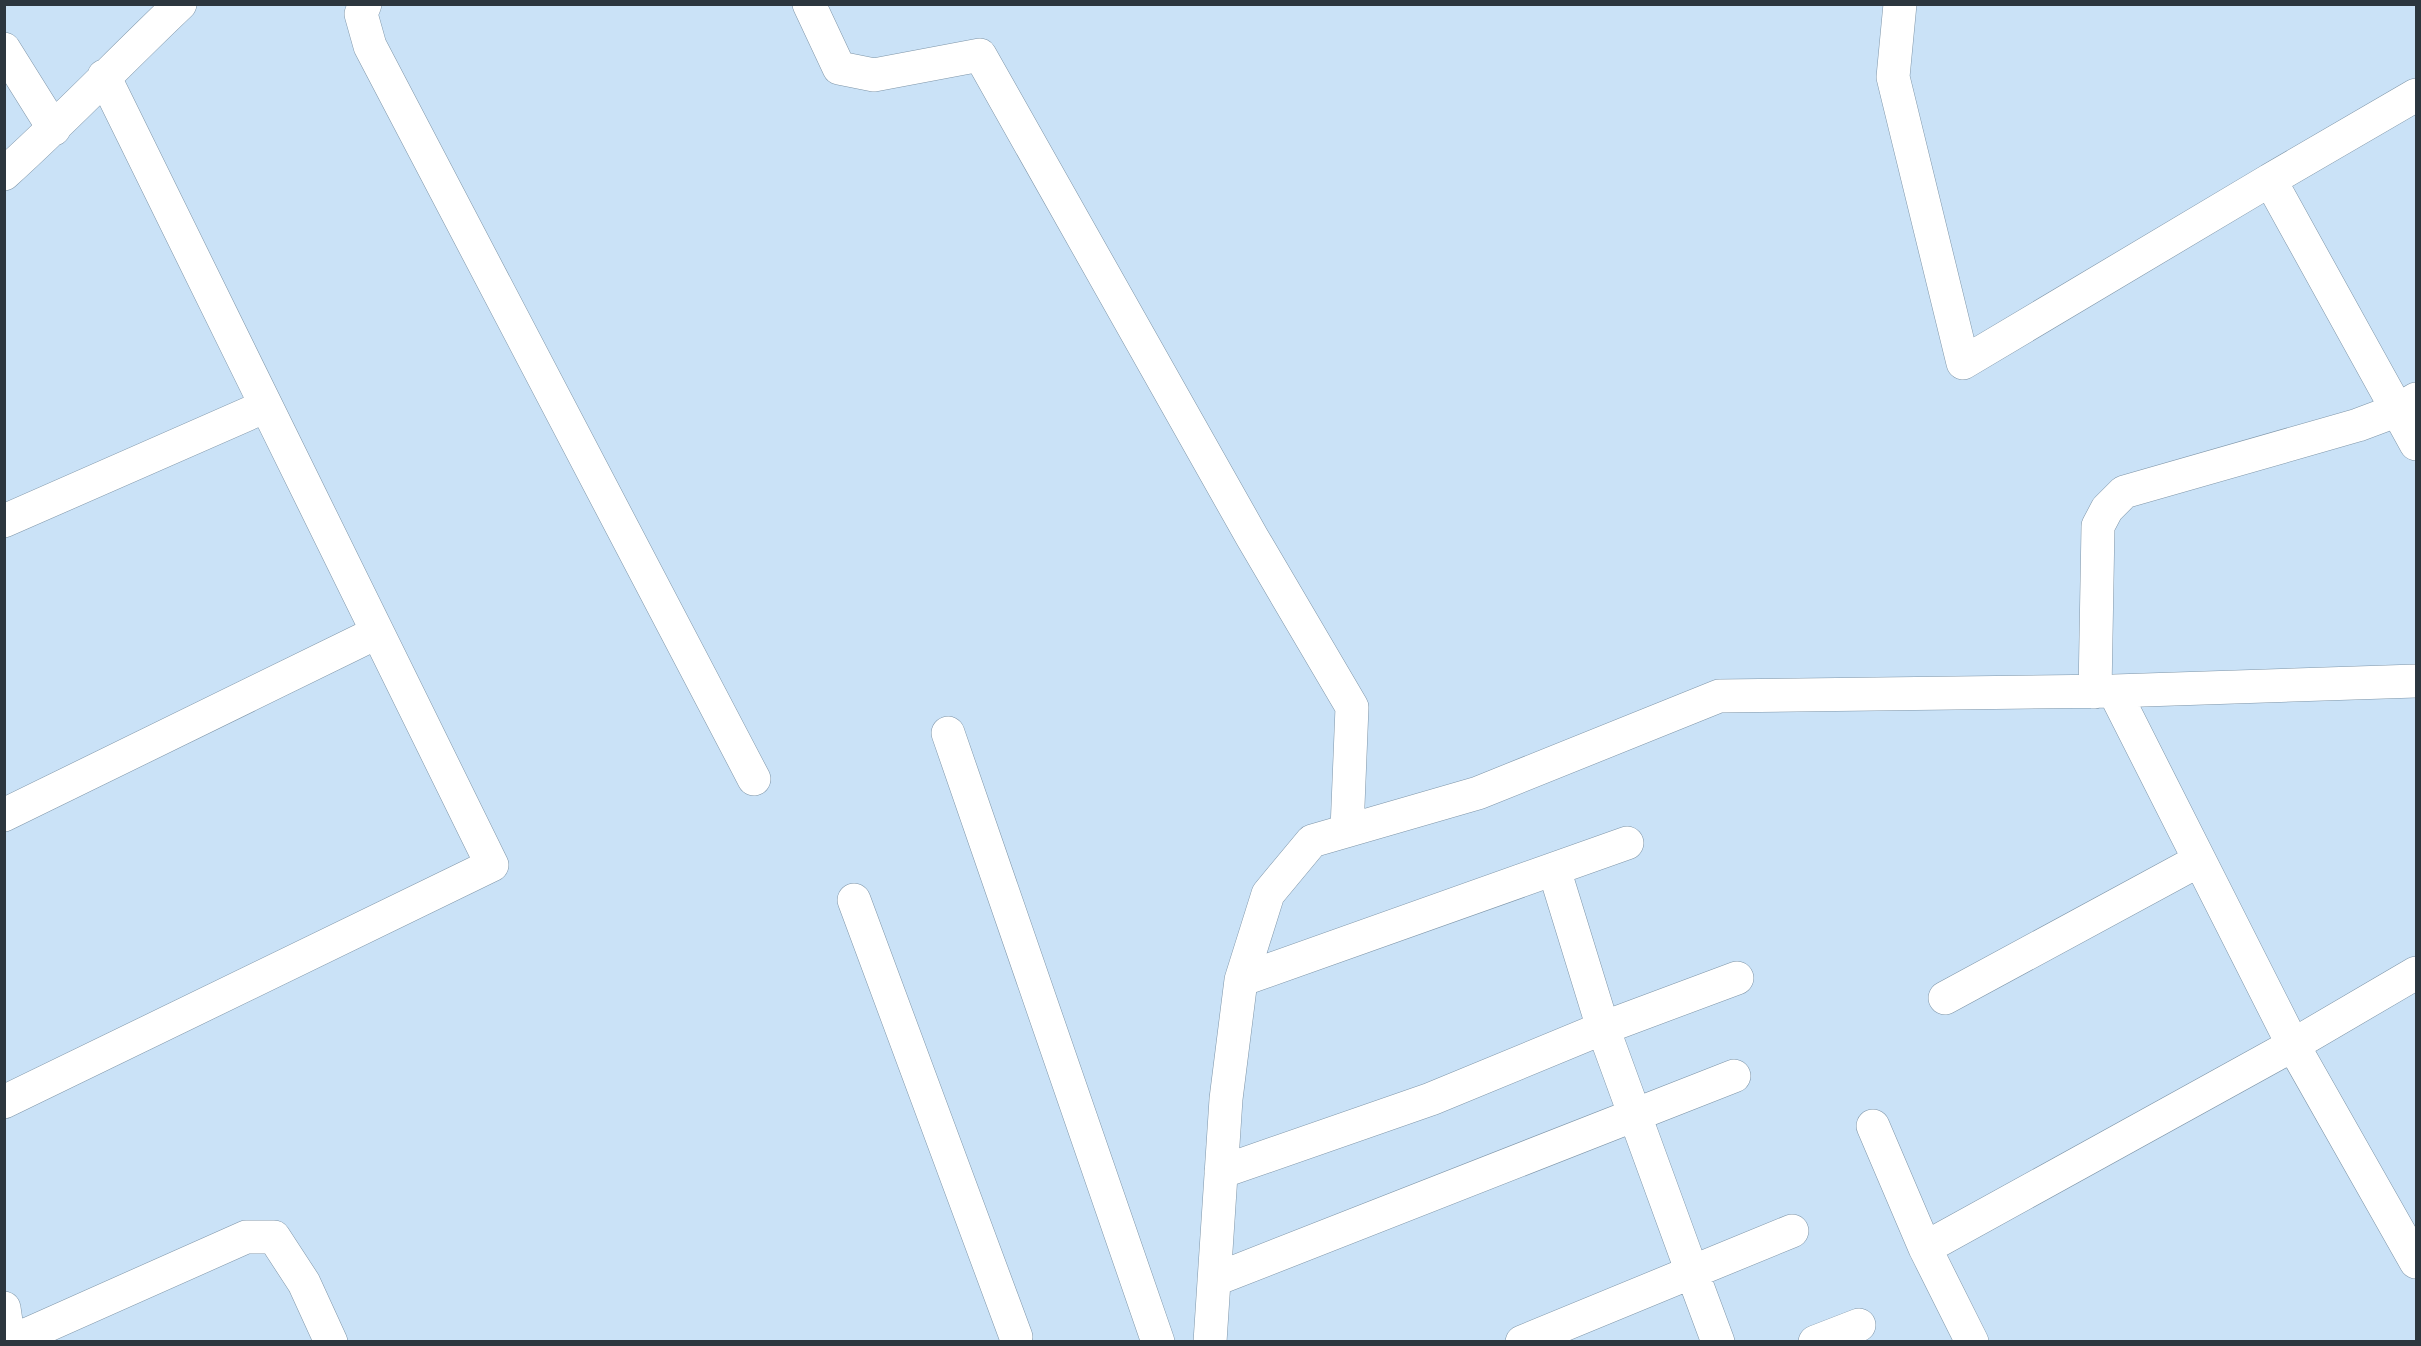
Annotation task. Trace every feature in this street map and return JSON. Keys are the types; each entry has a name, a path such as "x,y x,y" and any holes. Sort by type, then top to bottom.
{"street":[{"path":"4,174 54,129 104,76 180,4"},
{"path":"365,4 362,14 370,46 754,779"},
{"path":"809,4 839,68 874,75 980,55 1252,537 1352,707 1347,830"},
{"path":"1900,4 1893,77 1963,363 2416,95"},
{"path":"4,49 54,129"},
{"path":"4,1102 492,865 104,76"},
{"path":"2270,180 2407,404 2416,444"},
{"path":"2407,404 2358,424 2124,492 2107,509 2098,526 2105,692 2198,861 2292,1045 2416,1262"},
{"path":"4,520 266,406"},
{"path":"4,815 376,633"},
{"path":"1210,1341 1226,1099 1241,980 1268,894 1312,841 1478,793 1719,696 2105,692 2416,681"},
{"path":"948,733 1158,1341"},
{"path":"1241,980 1627,843"},
{"path":"1945,998 2198,861"},
{"path":"1554,869 1603,1028 1718,1341"},
{"path":"854,900 1011,1340"},
{"path":"1925,1248 2292,1045 2416,973"},
{"path":"1221,1172 1431,1099 1603,1028 1737,978"},
{"path":"1214,1280 1734,1076"},
{"path":"1873,1126 1925,1248 1972,1341"},
{"path":"1522,1341 1588,1329 1692,1272 1792,1231"},
{"path":"4,1308 10,1341 100,1304 246,1237 274,1237 304,1282 331,1341"},
{"path":"1815,1341 1859,1325"}]}
